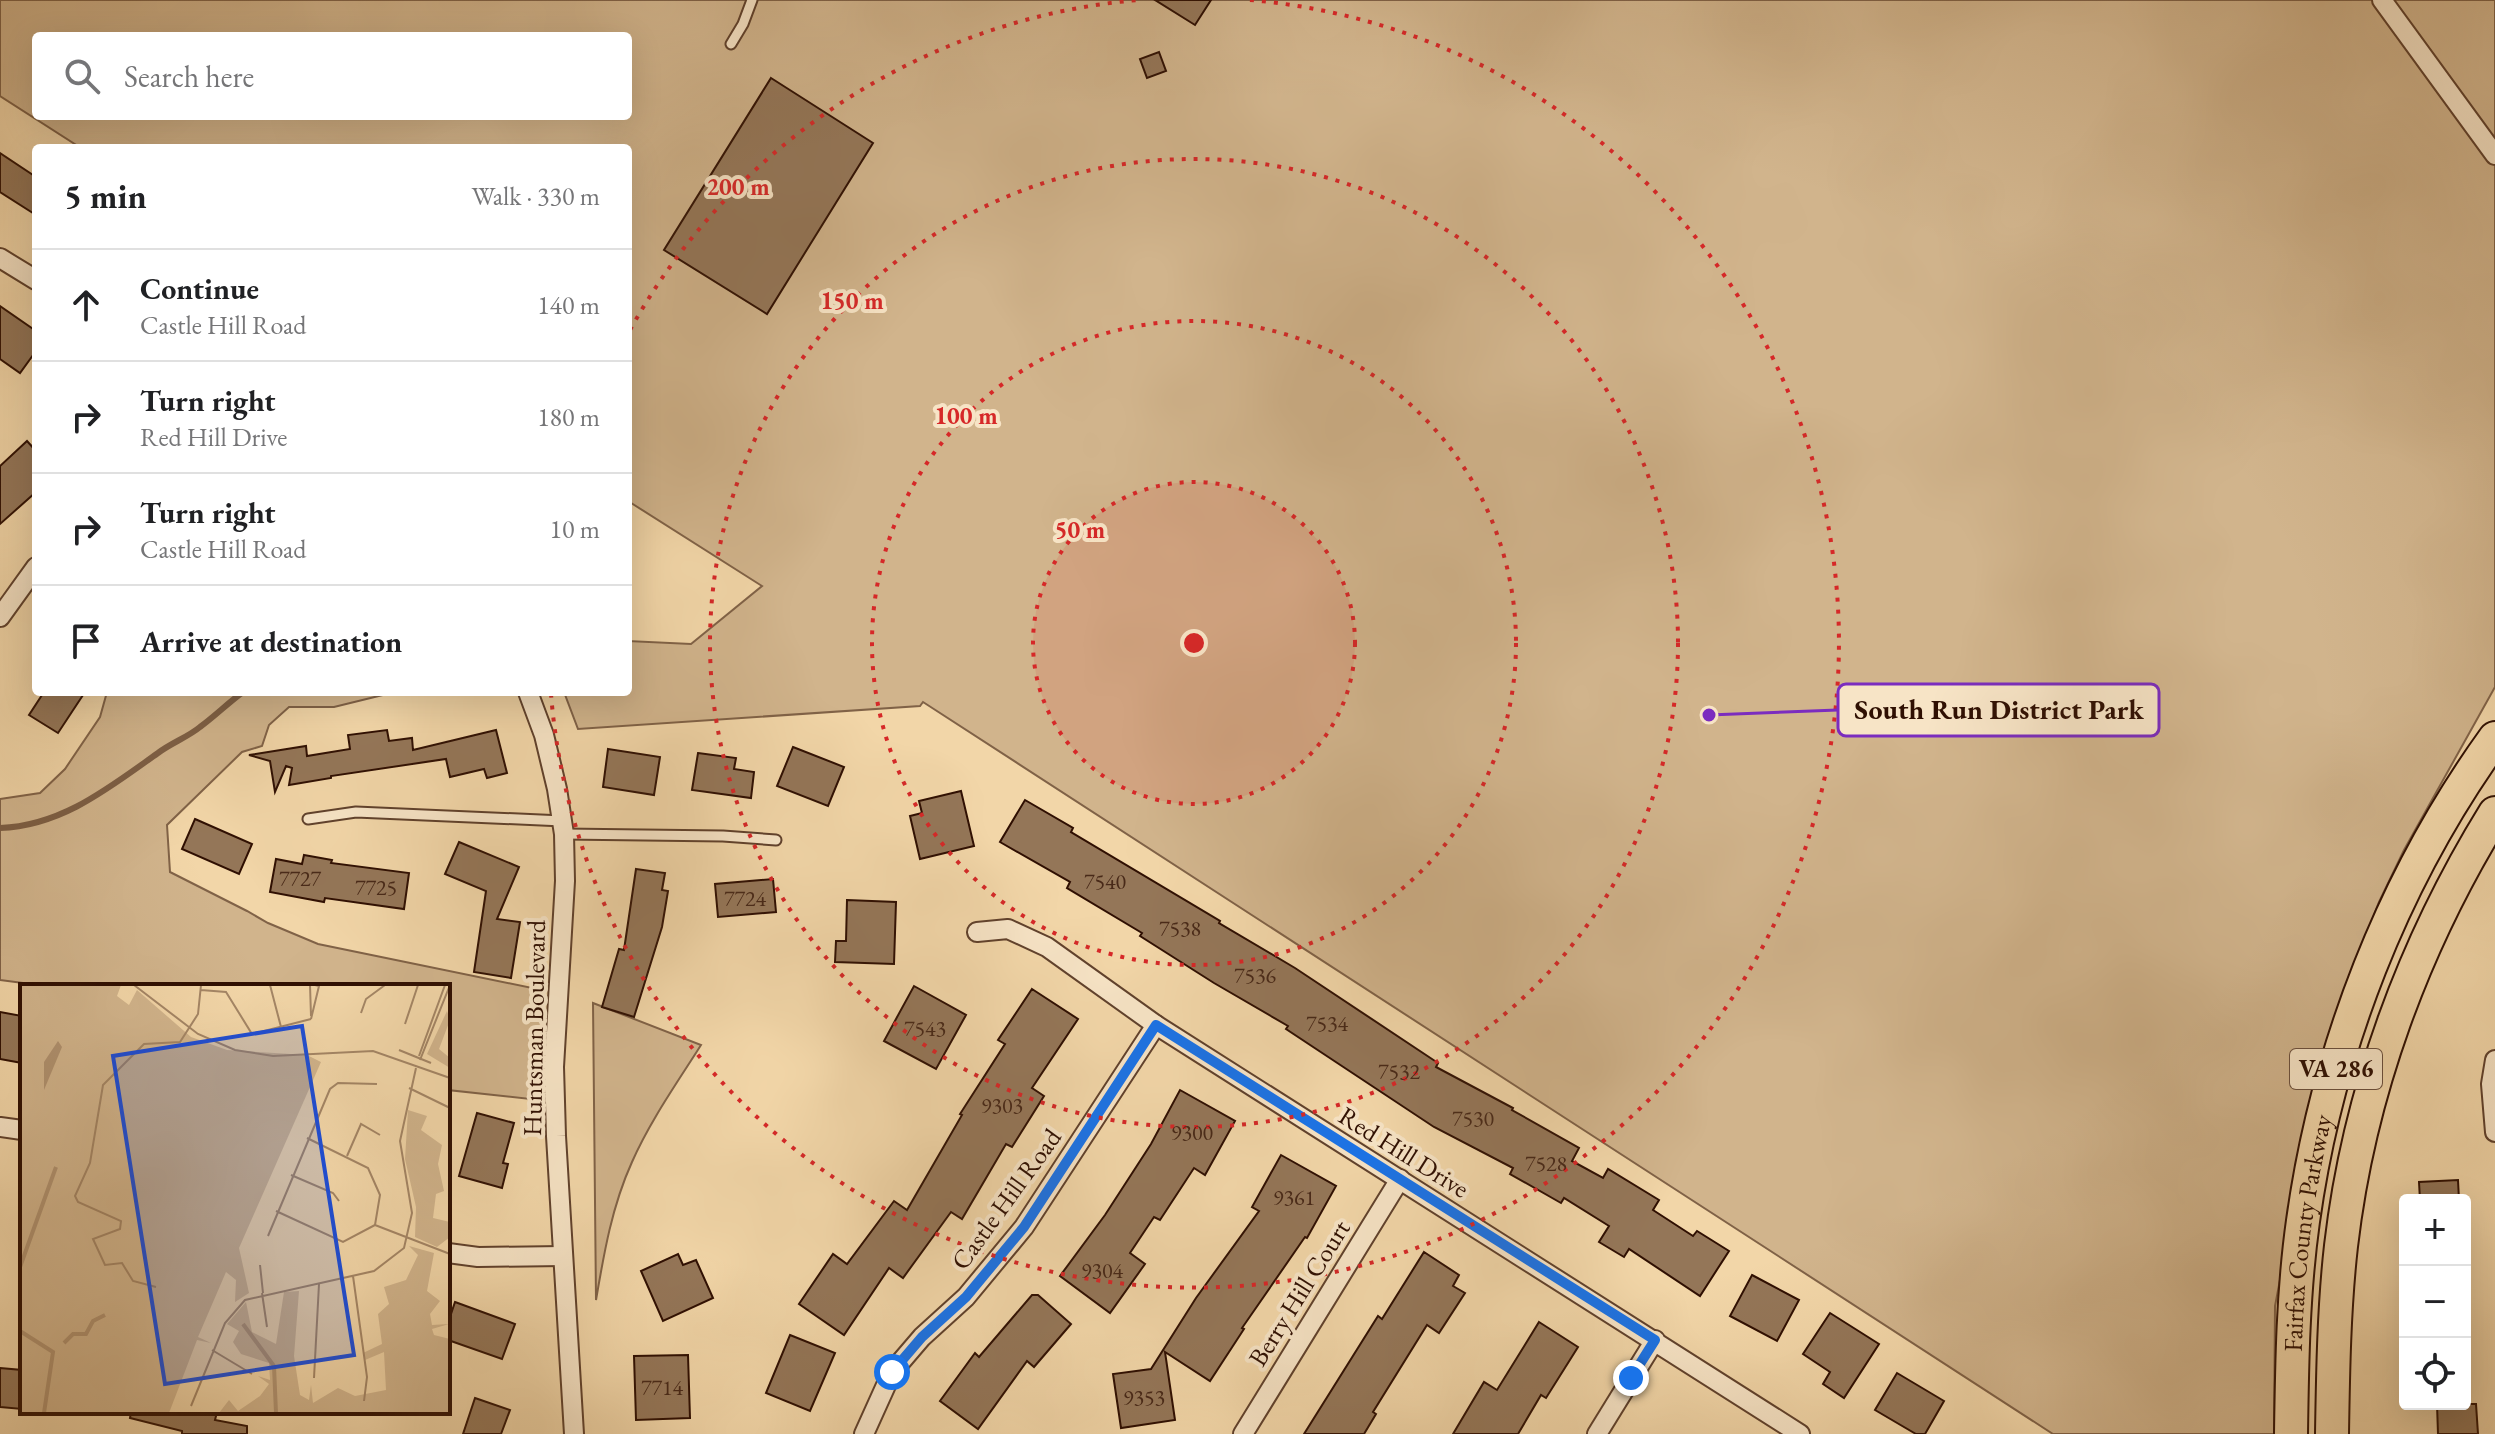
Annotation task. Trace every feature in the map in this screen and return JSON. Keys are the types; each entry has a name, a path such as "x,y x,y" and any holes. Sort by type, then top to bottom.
{"highway":[{"name":"Fairfax County Parkway","path":"2291,1434 2295,1306 2303,1222 2337,1064 2361,990 2412,874 2495,738"},
{"name":"Fairfax County Parkway","path":"2332,1434 2341,1246 2354,1168 2372,1092 2391,1030 2423,950 2459,875 2495,813"}],"street":[{"path":"2382,0 2495,155"},
{"path":"0,258 32,278"},
{"path":"0,617 32,573"},
{"name":"Huntsman Boulevard","path":"529,696 544,735 564,827 565,881 554,1067 574,1434"},
{"name":"Red Hill Drive","path":"977,932 1008,929 1047,947 1156,1025 1800,1434"},
{"name":"Castle Hill Road","path":"864,1434 892,1372 922,1337 966,1297 1024,1227 1156,1025"},
{"path":"2495,1060 2491,1084 2495,1132"},
{"path":"0,1127 20,1130"},
{"name":"Berry Hill Court","path":"1243,1434 1400,1179"},
{"path":"450,1253 478,1257 563,1256"},
{"path":"1597,1434 1655,1340"}],"lane":[{"path":"731,44 752,0"},
{"path":"308,819 356,812 776,840"}],"shaded area":[{"path":"0,0 2495,0 2495,687 2404,850 2379,902 2355,965 2310,1123 2275,1306 2274,1434 2053,1434 923,702 920,706 578,729 566,696 632,696 632,641 691,644 762,586 632,504 632,144 75,144 37,120 632,120 632,32 32,32 32,117 0,96"},
{"path":"106,696 379,696 334,707 289,707 269,725 262,746 242,752 167,825 170,872 268,923 318,944 542,990 539,1100 450,1090 450,984 31,984 0,980 0,799 40,793 65,769 100,717"},
{"path":"593,1003 701,1045 664,1102 625,1179 610,1230 596,1300"}],"building":[{"path":"1155,0 1211,0 1195,25"},
{"path":"1159,52 1166,71 1147,78 1140,59"},
{"path":"771,78 873,143 767,314 664,250"},
{"path":"0,153 32,174 32,212 0,192"},
{"path":"0,306 32,328 32,356 20,373 0,359"},
{"path":"27,441 32,447 32,496 0,524 0,466"},
{"path":"41,696 82,696 58,733 29,715"},
{"path":"387,730 389,741 412,738 413,750 496,730 507,773 487,778 484,769 450,777 446,759 289,785 292,768 286,766 275,792 270,761 249,755 306,746 307,756 350,749 348,735"},
{"path":"793,747 844,767 828,806 777,786"},
{"path":"608,749 660,757 654,795 603,787"},
{"path":"698,753 736,758 734,769 754,772 751,798 692,790"},
{"path":"961,791 974,846 920,859 910,816 922,813 919,801"},
{"path":"1025,800 1073,828 1071,832 1295,968 1438,1063 1436,1067 1579,1148 1572,1161 1603,1178 1608,1169 1659,1200 1653,1210 1693,1236 1697,1231 1729,1251 1700,1296 1629,1249 1624,1257 1599,1242 1609,1226 1564,1198 1561,1203 1510,1174 1513,1168 1434,1127 1286,1029 1288,1026 1214,983 1140,936 1142,933 1067,888 1070,882 1000,842"},
{"path":"195,819 252,844 239,874 182,849"},
{"path":"459,842 519,867 497,919 520,922 511,978 474,972 486,891 445,874"},
{"path":"304,855 332,860 331,863 409,873 404,909 325,898 324,902 270,892 276,859 302,864"},
{"path":"636,869 665,873 662,890 668,891 662,927 634,1017 602,1007 619,949 624,950"},
{"path":"773,879 776,912 718,917 715,884"},
{"path":"847,900 896,902 894,964 835,962 836,941 846,941"},
{"path":"914,986 966,1015 936,1069 884,1041"},
{"path":"1032,989 1078,1019 1032,1088 1044,1096 1012,1147 1006,1144 962,1219 951,1212 903,1278 889,1268 844,1335 799,1304 833,1254 847,1264 894,1201 907,1210 960,1114 1005,1044 998,1040"},
{"path":"0,1012 20,1016 20,1063 0,1059"},
{"path":"1180,1090 1235,1121 1205,1175 1194,1168 1160,1220 1154,1217 1130,1253 1145,1264 1110,1313 1060,1276 1105,1215 1151,1144"},
{"path":"477,1113 514,1123 503,1163 508,1164 502,1188 459,1176"},
{"path":"1281,1155 1336,1186 1307,1238 1242,1328 1210,1381 1165,1352 1175,1420 1121,1428 1113,1374 1151,1369 1196,1298 1259,1211 1252,1207"},
{"path":"2458,1180 2459,1194 2420,1194 2419,1182"},
{"path":"1424,1252 1459,1275 1453,1286 1465,1293 1439,1333 1427,1325 1373,1412 1376,1414 1364,1434 1304,1434 1378,1316 1382,1319"},
{"path":"678,1254 683,1265 696,1260 713,1298 663,1321 641,1271"},
{"path":"1752,1275 1799,1300 1777,1341 1730,1316"},
{"path":"1032,1295 1038,1295 1071,1324 1034,1367 1027,1361 978,1429 940,1401 975,1353 979,1357"},
{"path":"455,1302 515,1324 502,1359 450,1341 450,1317"},
{"path":"1830,1313 1879,1344 1844,1398 1823,1384 1830,1372 1803,1354"},
{"path":"1539,1322 1578,1347 1546,1398 1541,1395 1518,1434 1453,1434 1484,1382 1497,1390"},
{"path":"790,1335 835,1353 810,1411 766,1393"},
{"path":"688,1355 690,1418 636,1420 634,1356"},
{"path":"0,1368 20,1370 20,1409 0,1407"},
{"path":"1897,1373 1944,1401 1925,1434 1916,1434 1875,1410"},
{"path":"475,1398 510,1410 501,1434 463,1434"},
{"path":"2471,1404 2476,1404 2478,1434 2438,1434 2437,1410 2471,1410"},
{"path":"131,1414 216,1414 215,1420 247,1426 247,1434 182,1434 182,1431 130,1418"}],"waterway":[{"path":"0,828 44,820 84,802 195,731 238,696"}],"place":[{"name":"South Run District Park","path":"1709,715"}],"route":[{"path":"892,1372 922,1337 966,1297 1024,1227 1156,1025 1655,1340 1631,1378"}]}
